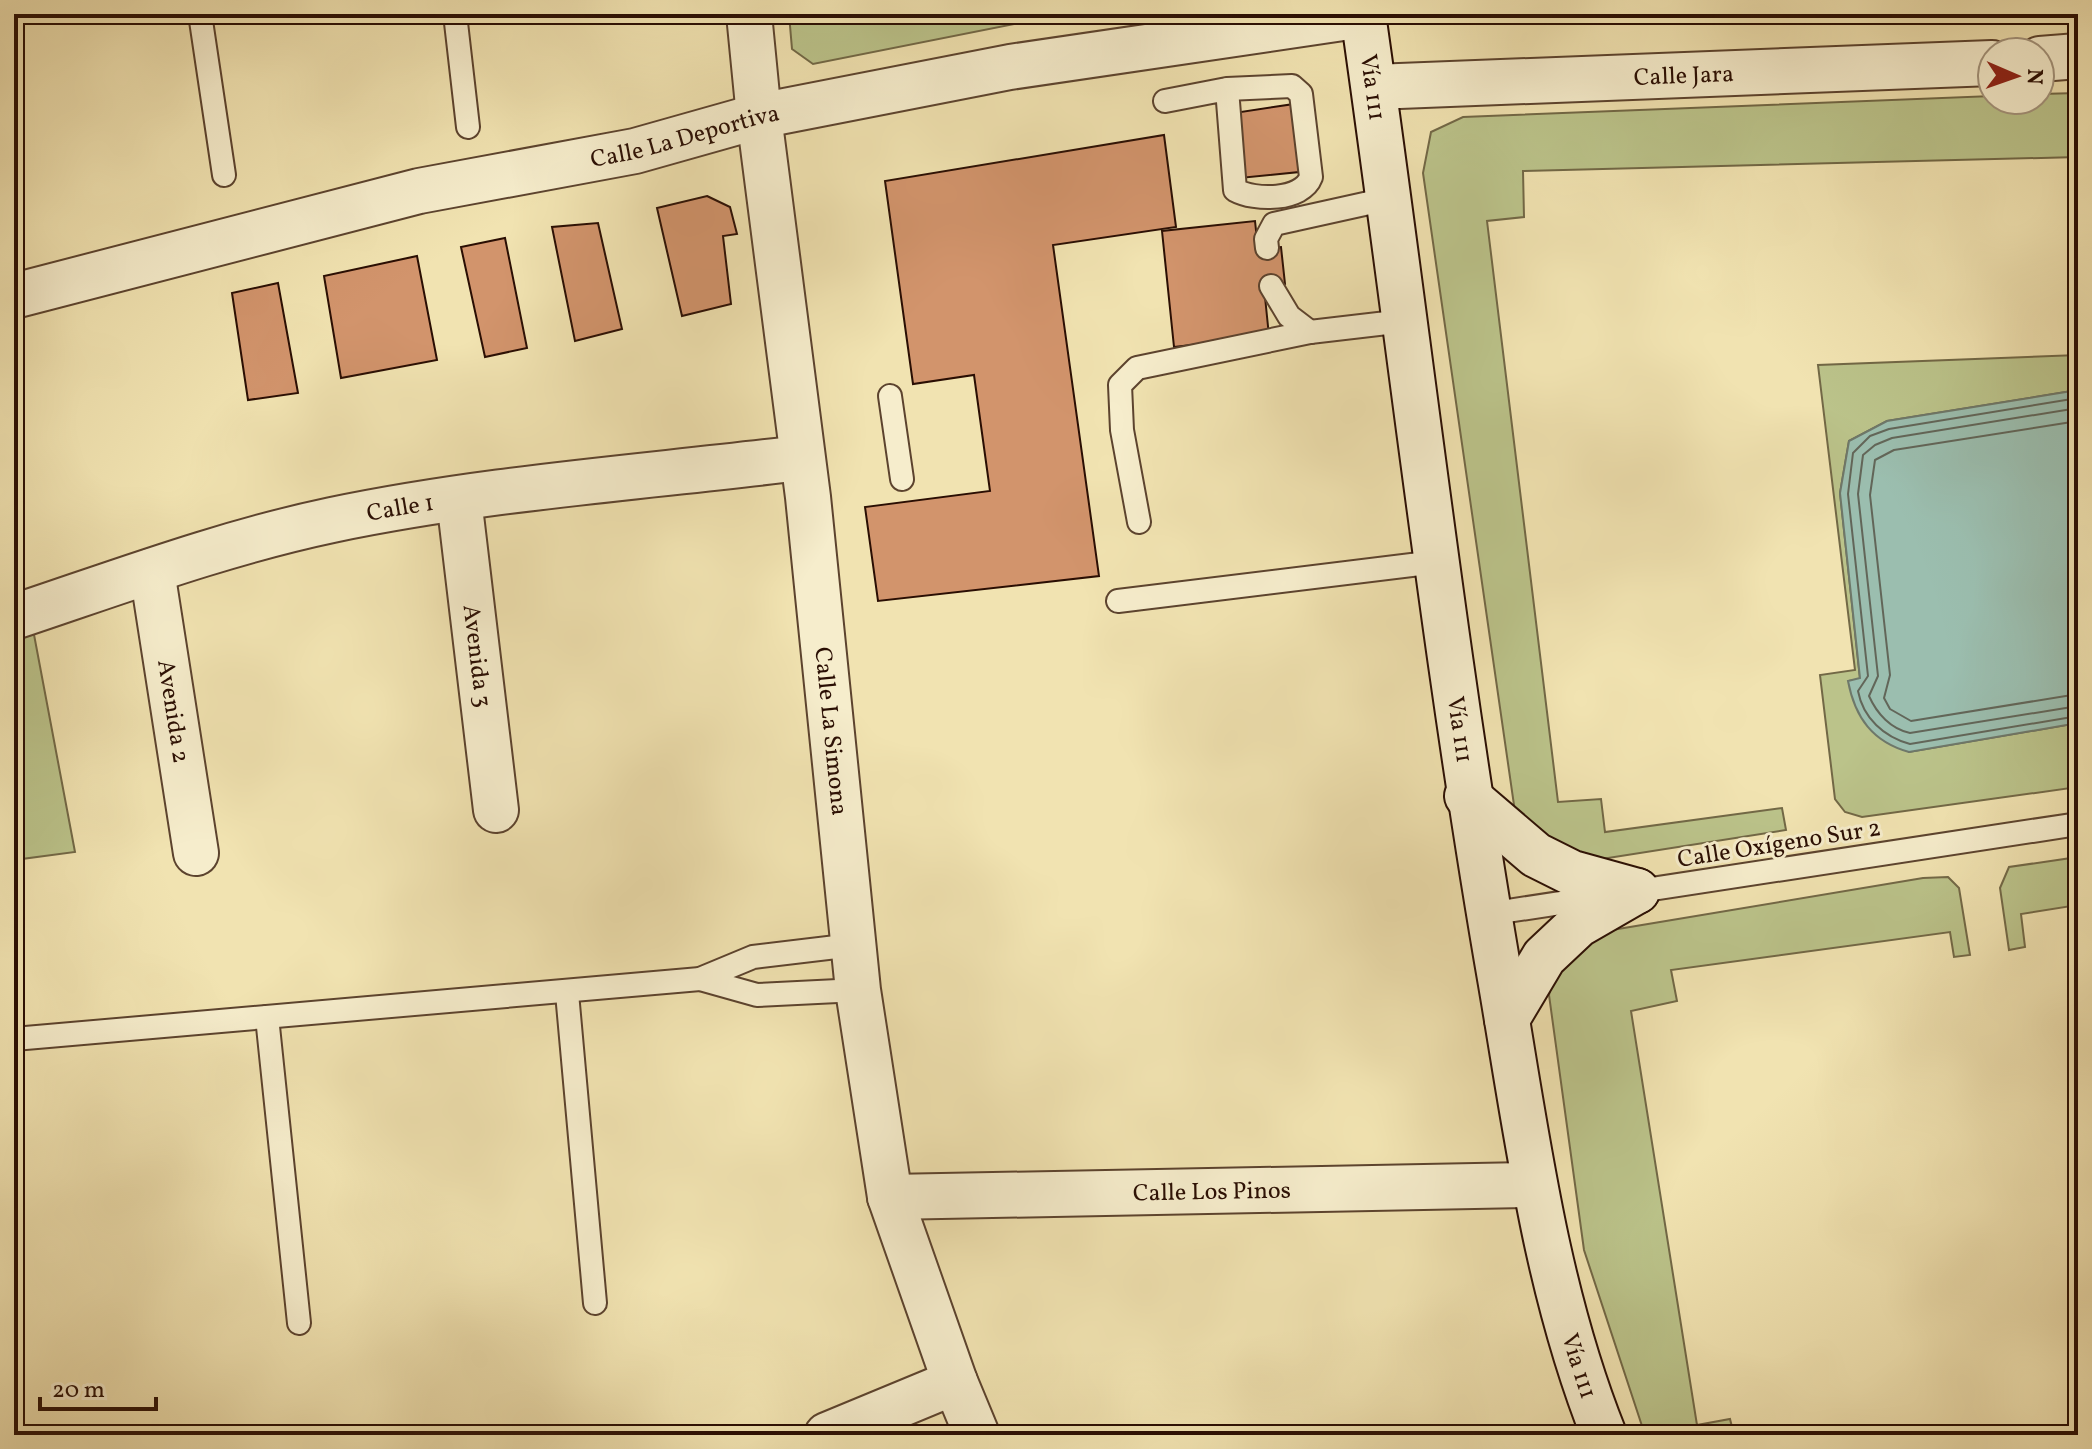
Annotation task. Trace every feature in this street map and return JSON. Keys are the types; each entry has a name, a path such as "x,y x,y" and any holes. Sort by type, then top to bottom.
{"street":[{"name":"Calle La Simona","path":"749,14 759,116 795,387 800,458 808,497 858,990 890,1197 955,1382 977,1435"},
{"name":"Calle La Deportiva","path":"14,296 419,191 635,151 759,116 1010,67 1363,14"},
{"name":"Vía 111","path":"1363,14 1467,796 1507,1019 1532,1185 1579,1373 1604,1435"},
{"path":"2056,58 2078,56"},
{"name":"Calle Jara","path":"1374,87 1976,64"},
{"name":"Calle 1","path":"14,617 238,541 335,519 459,499 800,458"},
{"name":"Avenida 3","path":"459,499 496,810"},
{"name":"Avenida 2","path":"152,571 196,853"},
{"path":"1467,796 1536,855 1572,873 1637,891"},
{"path":"1507,1019 1544,957 1555,946 1578,925 1637,891"},
{"name":"Calle Los Pinos","path":"890,1197 1532,1185"},
{"path":"827,1435 955,1382"}],"lane":[{"path":"200,14 224,175"},
{"path":"455,14 468,127"},
{"path":"1165,101 1227,89 1292,86 1301,94 1311,177 1307,187 1296,195 1245,195 1235,190 1227,89"},
{"path":"1267,248 1266,239 1274,224 1387,199"},
{"path":"1271,286 1289,316 1310,332"},
{"path":"1139,522 1122,430 1120,385 1137,368 1310,332 1404,321"},
{"path":"890,396 902,479"},
{"path":"1118,601 1436,562"},
{"name":"Calle Oxígeno Sur 2","path":"1488,914 2078,824"},
{"path":"14,1039 700,979 753,957 853,945"},
{"path":"700,979 757,995 858,990"},
{"path":"567,993 595,1303"},
{"path":"267,1017 299,1323"}],"green space":[{"path":"789,14 1065,14 813,64 792,49"},
{"path":"2078,93 2078,157 1523,171 1524,217 1487,221 1558,802 1601,799 1605,832 1782,808 1786,830 1589,861 1563,857 1515,812 1423,173 1431,132 1463,117 1976,97 1976,116 2056,116 2056,94"},
{"path":"2078,355 2078,390 1887,421 1849,441 1840,493 1860,679 1849,681 1909,752 2078,723 2078,787 1862,817 1845,812 1835,799 1820,675 1855,670 1818,365"},
{"path":"32,624 75,852 14,860 14,631"},
{"path":"2078,857 2078,905 2021,914 2025,947 2009,950 2000,888 2009,867"},
{"path":"1948,877 1959,888 1970,955 1954,957 1950,932 1671,970 1677,1001 1631,1011 1697,1425 1730,1419 1734,1435 1645,1435 1584,1250 1549,995 1557,968 1569,952 1612,930 1923,878"}],"water":[{"path":"2078,390 2078,723 1909,752 1896,748 1868,727 1855,706 1848,681 1860,678 1840,493 1849,441 1887,421"}],"building":[{"path":"1294,104 1299,172 1240,178 1234,113"},
{"path":"1164,135 1176,227 1053,245 1099,576 878,601 865,507 990,491 974,375 913,384 885,181"},
{"path":"707,196 730,207 737,234 723,236 731,304 682,316 657,208"},
{"path":"1255,221 1258,249 1281,247 1285,284 1264,287 1269,336 1174,347 1162,231"},
{"path":"598,223 622,329 575,341 552,227"},
{"path":"505,238 527,348 485,357 461,247"},
{"path":"417,256 437,360 341,378 324,276"},
{"path":"278,283 298,393 248,400 232,293"}]}
